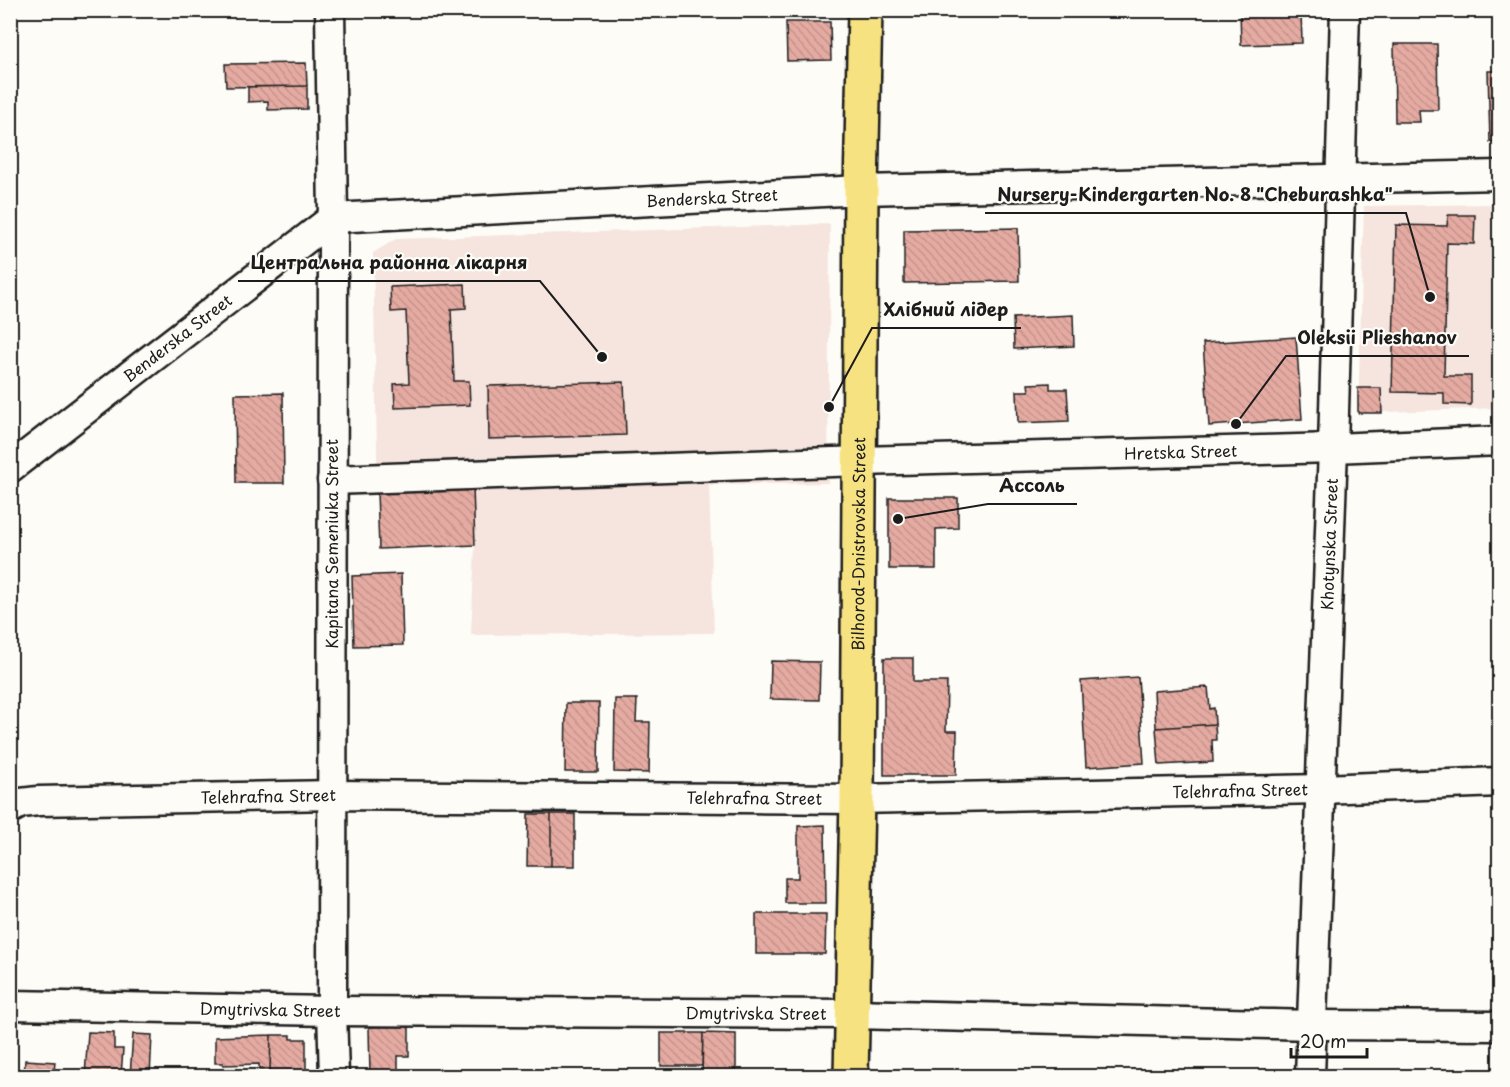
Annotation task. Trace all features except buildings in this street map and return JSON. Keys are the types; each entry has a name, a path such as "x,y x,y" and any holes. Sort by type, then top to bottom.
{"main road":[{"name":"Bilhorod-Dnistrovska Street","path":"851,1077 857,799 861,190 865,10"}],"street":[{"name":"Kapitana Semeniuka Street","path":"330,10 333,218 332,1011 334,1077"},
{"name":"Khotynska Street","path":"1310,1077 1333,448 1345,10"},
{"name":"Benderska Street","path":"10,468 333,218 861,190 1500,176"},
{"name":"Hretska Street","path":"332,480 861,460 1333,448 1500,441"},
{"name":"Telehrafna Street","path":"10,809 21,803 38,801 333,795 857,799 1321,789 1500,782"},
{"name":"Dmytrivska Street","path":"10,1005 332,1011 852,1014 1313,1025 1500,1026"}],"shaded area":[{"path":"1499,204 1499,408 1358,413 1364,206"},
{"path":"830,224 828,483 709,485 714,633 471,635 475,545 379,549 373,253 396,239"}],"place":[{"name":"Nursery-Kindergarten No. 8 \"Cheburashka\"","path":"1430,297"},
{"name":"Центральна районна лікарня","path":"602,357"},
{"name":"Хлібний лідер","path":"829,407"},
{"name":"Oleksii Plieshanov","path":"1236,424"},
{"name":"Ассоль","path":"898,519"}]}
